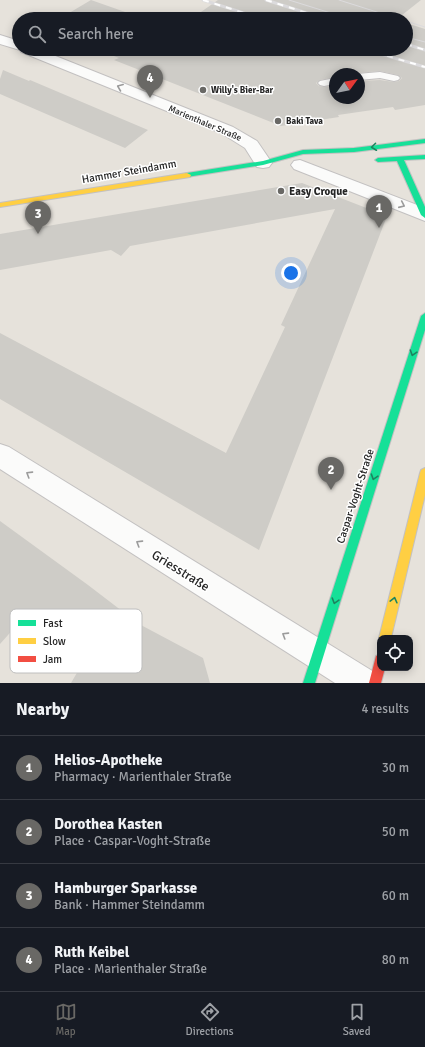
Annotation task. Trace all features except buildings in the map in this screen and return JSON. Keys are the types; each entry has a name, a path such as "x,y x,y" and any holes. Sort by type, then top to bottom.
{"main road":[{"name":"Hammer Steindamm","path":"0,205 263,163 303,152 354,150 425,141"},
{"path":"400,159 412,142 425,151"},
{"path":"369,160 425,157"},
{"path":"400,159 425,215"},
{"name":"Hammer Steindamm","path":"263,163 300,165 326,164"},
{"name":"Caspar-Voght-Straße","path":"313,669 425,316"},
{"path":"386,635 425,473"},
{"path":"375,683 378,671"}],"street":[{"path":"0,39 12,43"},
{"name":"Marienthaler Straße","path":"43,56 227,130 251,145 263,163"},
{"path":"300,165 425,215"},
{"name":"Griesstraße","path":"0,456 313,669 364,683"}],"lane":[{"path":"365,77 380,76 394,78"}],"tram line":[{"path":"289,0 328,12"},
{"path":"339,0 377,12"},
{"path":"413,23 425,27"},
{"path":"413,39 425,42"}],"railway":[{"path":"203,0 241,12"},
{"path":"266,0 304,12"},
{"path":"413,46 425,50"},
{"path":"388,56 425,67"}],"traffic: fast":[{"path":"187,175 263,163 303,152 354,150 425,141"},
{"path":"378,160 425,157"},
{"path":"400,159 425,215"},
{"path":"309,683 425,316"}],"traffic: slow":[{"path":"0,205 187,175"},
{"path":"386,635 425,473"}],"traffic: jam":[{"path":"375,683 378,671"}],"place":[{"name":"Willy's Bier-Bar","path":"203,90"},
{"name":"Ruth Keibel","path":"150,98"},
{"name":"Baki Tava","path":"278,121"},
{"name":"Easy Croque","path":"281,191"},
{"name":"Helios-Apotheke","path":"379,228"},
{"name":"Hamburger Sparkasse","path":"38,234"},
{"name":"Dorothea Kasten","path":"331,490"}]}
